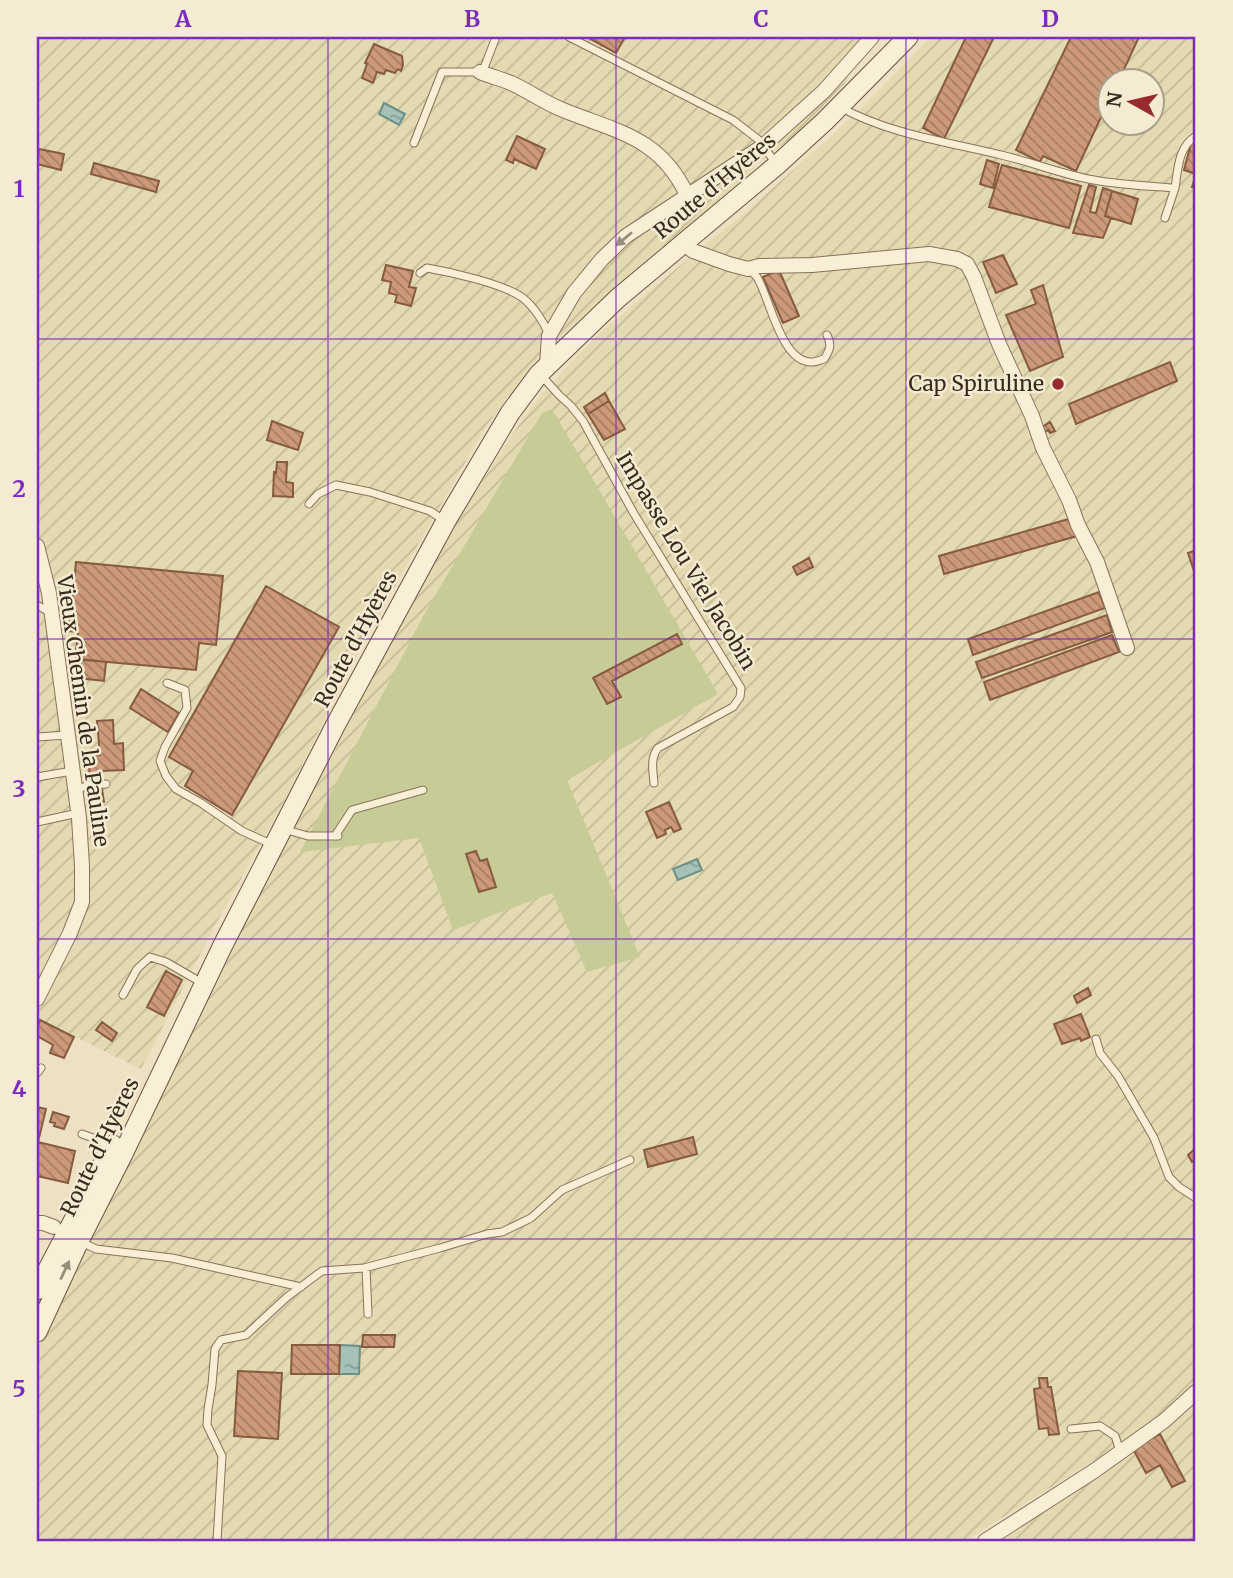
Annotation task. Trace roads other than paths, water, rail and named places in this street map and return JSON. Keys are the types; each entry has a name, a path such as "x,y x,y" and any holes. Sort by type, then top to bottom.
{"main road":[{"name":"Route d'Hyères","path":"37,1290 66,1234 118,1151 335,726 446,521 510,412 543,369 618,298 777,166 908,37"},
{"name":"Route d'Hyères","path":"37,1332 66,1234"}],"street":[{"name":"Route d'Hyères","path":"543,369 549,336 574,293 602,259 626,236 762,146 824,92 872,37"},
{"path":"480,72 561,109 632,136 655,152 676,173 687,195"},
{"path":"684,243 693,251 748,269 929,254 957,259 967,264 1043,448 1097,562 1127,648"},
{"name":"Vieux Chemin de la Pauline","path":"37,546 52,614 79,813 82,866 82,902 70,933 37,999"},
{"path":"37,1223 43,1223 66,1234"},
{"path":"985,1541 1121,1452 1164,1421 1196,1392"}],"lane":[{"path":"414,143 442,72 480,72 496,37"},
{"path":"569,37 733,120 759,140 777,166"},
{"path":"839,107 862,119 913,135 1004,155 1092,180 1175,188"},
{"path":"1165,218 1175,188 1180,156 1185,146 1196,136"},
{"path":"420,273 427,268 444,271 498,286 523,298 538,315 549,336"},
{"path":"748,269 756,276 788,349 802,360 812,362 824,359 829,351 830,342 827,335"},
{"name":"Impasse Lou Viel Jacobin","path":"543,369 559,395 583,421 633,512 741,688 740,697 733,707 658,748 654,754 654,783"},
{"path":"309,504 318,494 336,485 370,492 430,511 446,521"},
{"path":"37,605 52,614"},
{"path":"167,683 185,690 187,708 160,761 166,776 176,789 242,831 278,837 336,836 352,810 422,790"},
{"path":"37,737 68,735"},
{"path":"37,777 73,771"},
{"path":"75,790 89,785 106,784"},
{"path":"37,822 79,813"},
{"path":"123,995 137,969 150,957 166,962 202,983"},
{"path":"1096,1039 1100,1053 1118,1076 1154,1138 1169,1177 1179,1188 1196,1198"},
{"path":"82,1134 118,1151"},
{"path":"217,1541 222,1456 207,1425 215,1349 221,1340 246,1335 287,1297 322,1271 366,1268 502,1231 531,1218 562,1190 630,1160"},
{"path":"66,1234 96,1249 172,1258 300,1287"},
{"path":"366,1268 368,1314"},
{"path":"1071,1429 1100,1426 1115,1436 1121,1452"}],"water":[{"path":"384,103 405,114 399,125 379,114"},
{"path":"697,859 702,870 678,880 673,869"},
{"path":"340,1345 360,1346 359,1374 339,1374"}],"place":[{"name":"Cap Spiruline","path":"1058,384"}]}
